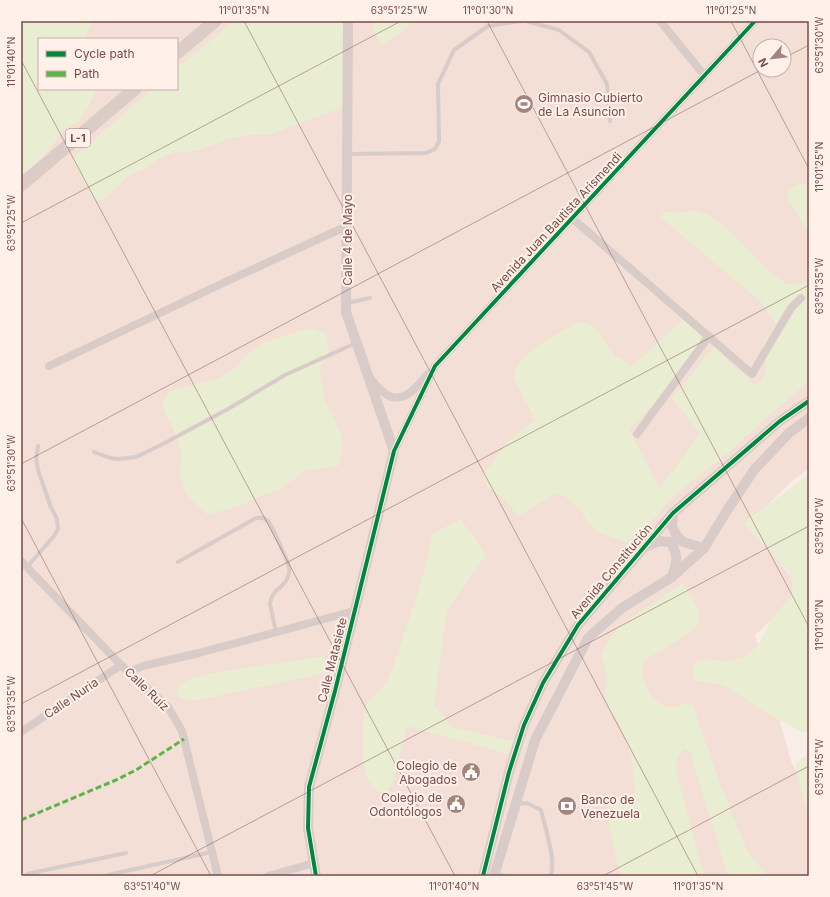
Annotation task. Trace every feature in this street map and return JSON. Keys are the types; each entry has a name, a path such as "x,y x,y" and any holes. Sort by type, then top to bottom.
{"main road":[{"path":"178,52 215,21"},
{"name":"L-1","path":"21,185 134,90"}],"street":[{"name":"Calle 4 de Mayo","path":"348,21 346,312 394,451"},
{"path":"660,21 704,76"},
{"name":"Avenida Juan Bautista Arismendi","path":"368,376 389,396 406,396 415,389 755,21"},
{"path":"572,218 752,374 791,308 801,298"},
{"path":"50,366 223,282 347,226"},
{"path":"637,434 709,336"},
{"name":"Avenida Juan Bautista Arismendi","path":"394,451 435,366"},
{"name":"Avenida Constitución","path":"483,876 508,772 524,725 543,683 578,625 673,513 780,421 809,401"},
{"path":"498,875 515,804 534,740 588,638 622,608 672,577 704,548 754,470 789,433 809,418"},
{"name":"Calle Matasiete","path":"316,876 308,828 309,787 335,691 394,451"},
{"path":"673,513 672,526 677,536 684,542 704,548"},
{"path":"642,548 659,541 670,542 675,552 677,562 672,577"},
{"name":"Calle Ruíz","path":"24,564 129,672 168,707 182,731 218,876"},
{"path":"129,672 143,666 199,653 354,611"},
{"name":"Calle Nuria","path":"21,732 121,664"},
{"path":"270,876 314,863"}],"lane":[{"path":"347,154 426,153 435,149 439,141 438,84 454,50 488,26 521,21"},
{"path":"526,21 559,30 589,52 607,84 610,121"},
{"path":"346,303 370,298"},
{"path":"94,452 118,459 136,457 228,409 285,375 357,342"},
{"path":"24,564 54,536 58,529 57,519 50,505 38,470 36,459 38,446"},
{"path":"178,562 256,518 265,519 270,524 290,569 284,584 274,593 270,600 276,632"},
{"path":"515,804 527,803 541,810 552,854 552,873 550,876"},
{"path":"107,876 212,852"},
{"path":"24,876 27,874 126,853"}],"shaded area":[{"path":"21,21 809,21 809,468 790,483 765,507 753,529 795,582 795,599 755,635 792,764 809,789 809,876 21,876"}],"green space":[{"path":"21,21 93,21 87,38 38,38 38,90 96,90 79,122 63,130 53,145 38,162 21,175"},
{"path":"234,21 345,21 347,106 268,135 259,134 236,137 195,151 176,152 160,158 146,168 130,175 104,199 95,201 72,159 151,90 178,90 178,67"},
{"path":"372,21 416,21 381,46"},
{"path":"803,183 809,185 809,233 790,203 787,192 796,185"},
{"path":"692,210 707,214 730,231 768,270 787,284 803,284 809,280 809,381 729,452 670,499 653,520 629,543 607,536 594,529 576,505 557,493 518,516 502,497 487,487 484,474 506,443 535,420 513,377 517,365 540,344 578,322 588,323 598,331 615,356 621,358 631,367 683,319 699,330 702,340 660,398 629,429 660,488 700,434 672,398 714,347 739,371 746,375 751,383 758,384 763,378 767,366 762,346 776,324 761,302 660,217 666,211 679,213"},
{"path":"310,328 326,333 329,351 320,366 325,401 340,432 343,449 338,466 306,470 279,490 258,497 242,505 208,515 193,502 183,487 180,473 180,448 176,435 162,405 169,391 219,378 236,367 247,355 261,344"},
{"path":"809,473 809,732 802,732 756,707 725,686 694,680 693,669 695,663 698,661 711,659 730,661 749,654 757,645 774,615 791,595 792,585 788,571 743,524"},
{"path":"460,519 476,539 486,555 447,611 434,704 452,727 512,741 509,754 407,726 393,782 388,791 383,793 375,790 367,777 363,763 363,723 366,705 371,698 383,688 392,670 420,586 428,557 431,535"},
{"path":"683,583 696,605 700,617 699,624 677,641 645,660 642,670 643,678 651,695 660,703 672,707 687,703 693,706 719,781 745,846 765,873 771,876 728,876 691,753 685,748 679,754 677,760 677,774 704,876 620,876 609,824 608,808 635,792 632,762 627,743 617,719 609,708 605,692 607,678 605,665 601,656 606,645 618,627"},
{"path":"324,656 326,673 194,701 180,698 177,694 179,686 190,679 214,673"},
{"path":"809,755 809,812 800,788 796,763 803,757"}],"marked path":[{"path":"21,820 116,780 136,770 184,739"}],"cycle path":[{"path":"316,876 308,828 309,787 335,691 394,451 435,366 755,21"},
{"path":"483,876 509,772 524,725 543,683 578,625 673,513 780,421 809,401"}],"place":[{"name":"Gimnasio Cubierto de La Asuncion","path":"524,104"},
{"name":"Colegio de Abogados","path":"471,772"},
{"name":"Colegio de Odontólogos","path":"456,804"},
{"name":"Banco de Venezuela","path":"567,806"}]}
